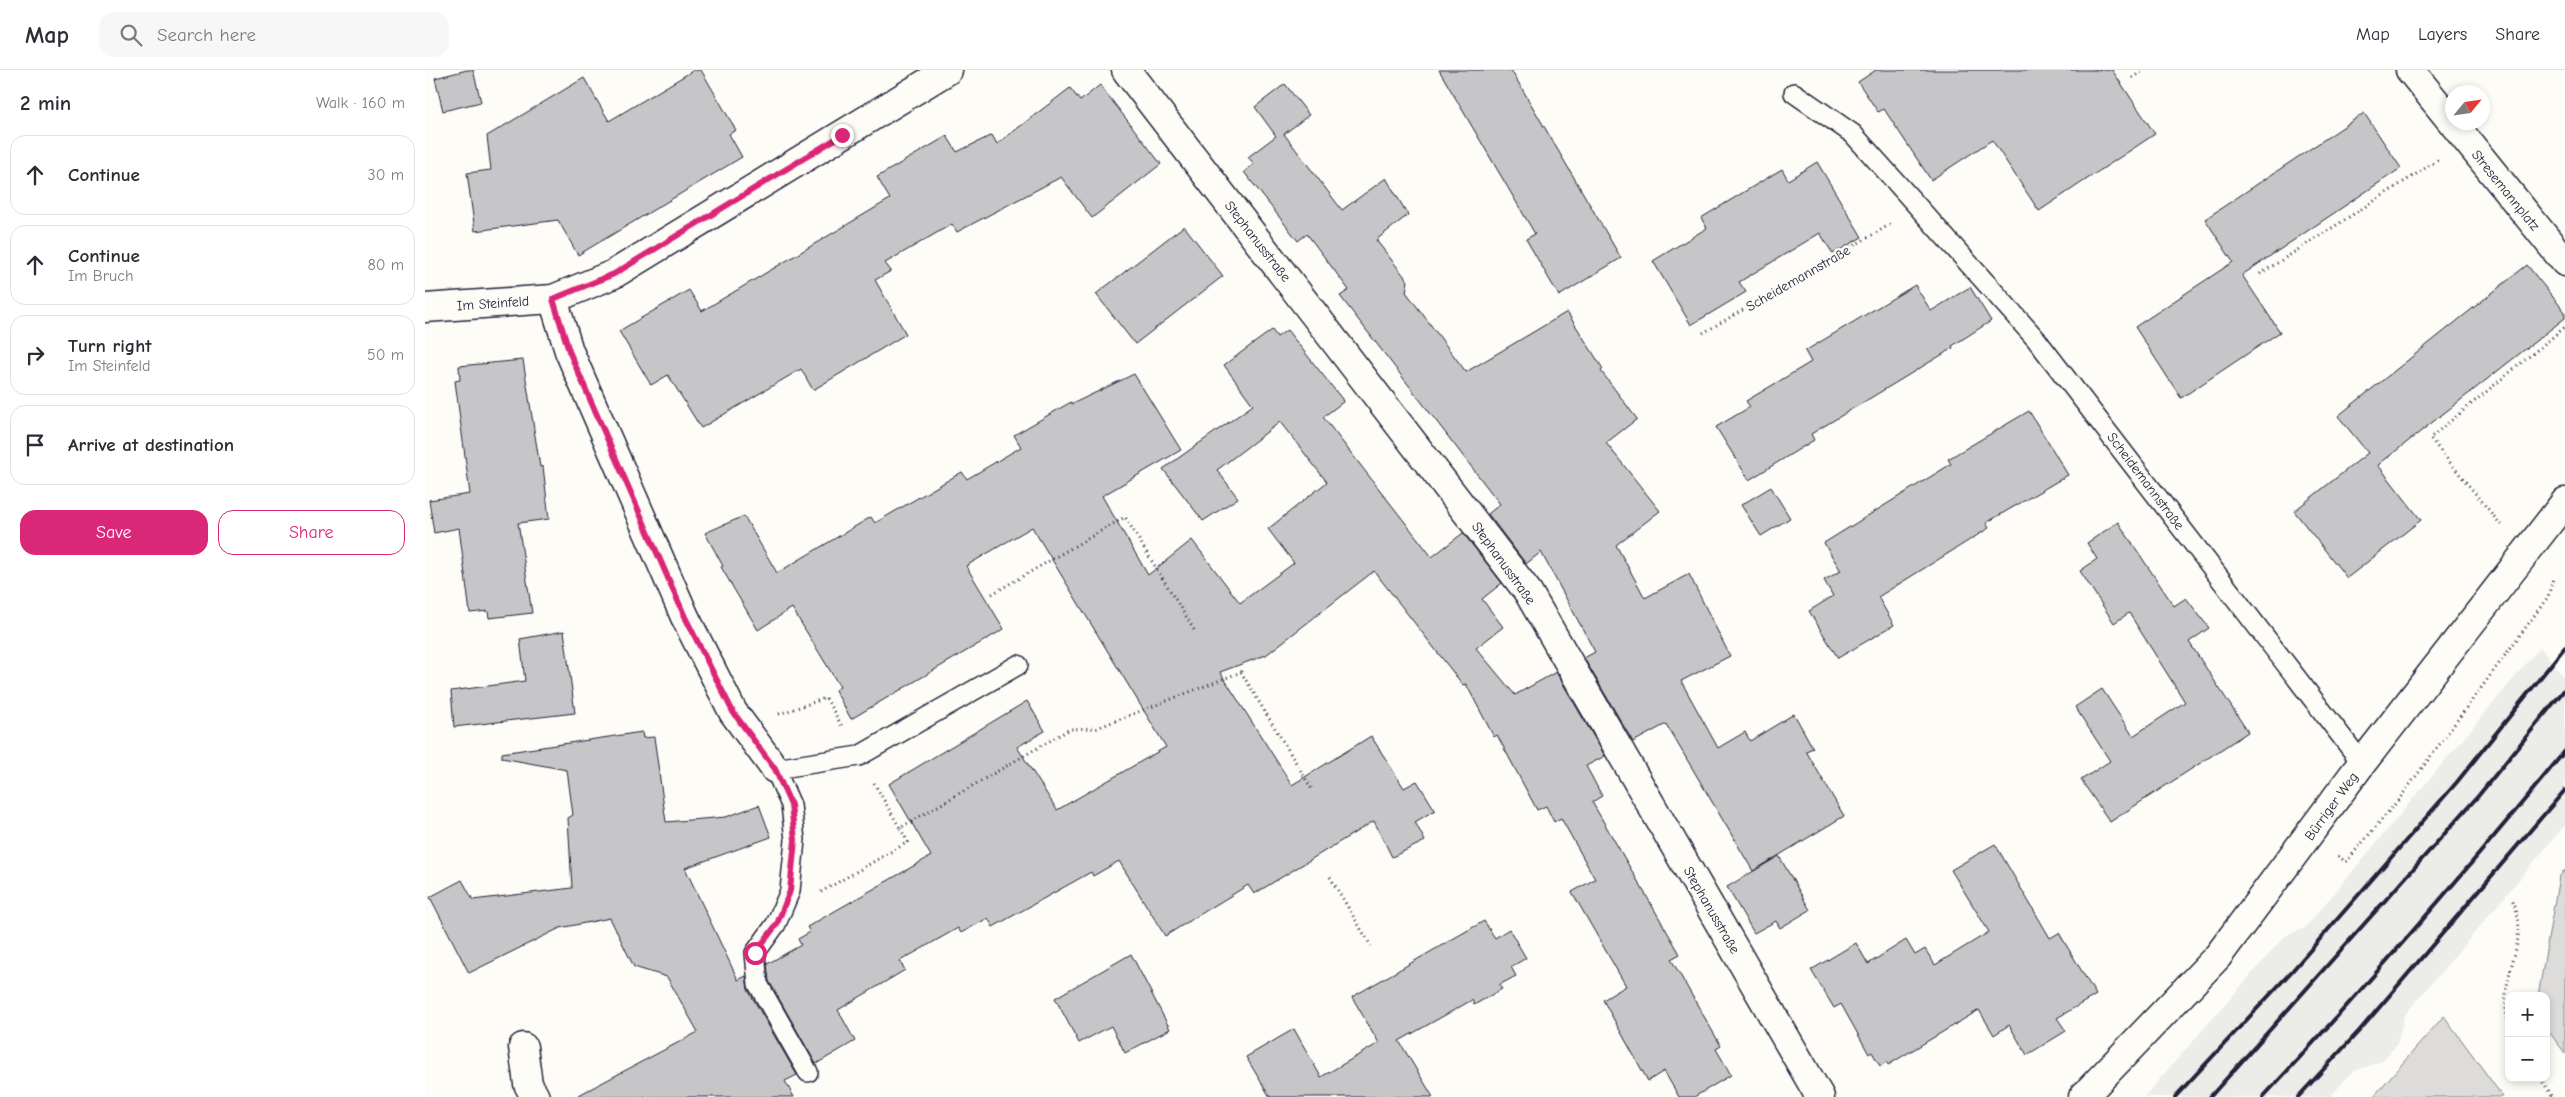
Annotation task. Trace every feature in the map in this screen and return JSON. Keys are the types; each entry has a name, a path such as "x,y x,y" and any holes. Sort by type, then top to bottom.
{"street":[{"name":"Im Steinfeld","path":"425,308 553,299 614,274 948,70"},
{"name":"Stephanusstraße","path":"1126,70 1528,592 1820,1097"},
{"name":"Stresemannplatz","path":"2411,70 2565,262"},
{"path":"553,299 569,351 685,617 733,712 775,769"},
{"name":"Bürriger Weg","path":"2083,1097 2218,956 2362,763 2565,502"},
{"path":"523,1047 528,1084 535,1097"}],"lane":[{"name":"Scheidemannstraße","path":"1794,93 1853,134 2036,339 2362,763"},
{"path":"808,1072 758,984 755,953 780,916 790,891 795,840 791,805 775,769 859,756 1018,665"}],"path":[{"path":"2131,78 2144,70"},
{"path":"2260,274 2467,142"},
{"name":"Scheidemannstraße","path":"1703,334 1919,207"},
{"path":"2525,555 2430,438 2565,327"},
{"path":"993,594 1125,517 1196,633"},
{"path":"2369,833 2400,798 2548,597 2556,566 2542,533"},
{"path":"1070,729 1097,728 1241,672 1313,791"},
{"path":"780,916 908,842 900,828"},
{"path":"1330,877 1371,946"},
{"path":"2506,992 2506,982 2520,934 2516,906 2511,897"},
{"path":"2543,1082 2553,1097"}],"shaded area":[{"path":"2540,647 2565,678 2565,825 2404,1016 2397,1044 2382,1061 2352,1072 2330,1097 2144,1097 2285,936 2305,928"},
{"path":"2565,870 2565,1053 2550,1033 2550,992 2539,992 2559,877"},
{"path":"2444,1016 2503,1097 2373,1097"}],"building":[{"path":"473,70 481,102 443,111 435,78"},
{"path":"694,70 701,70 736,130 729,134 742,157 578,255 558,220 475,231 467,173 491,170 487,136 584,78 609,121"},
{"path":"1439,70 1511,70 1621,258 1559,296 1526,239 1535,234"},
{"path":"1876,70 2112,70 2155,134 2039,211 1992,140 1931,180 1884,109 1878,112 1858,82"},
{"path":"1285,84 1309,115 1284,134 1342,210 1386,178 1408,215 1376,240 1408,281 1406,292 1466,372 1567,312 1603,369 1601,371 1637,419 1606,443 1660,511 1616,545 1645,598 1689,574 1730,656 1681,681 1718,748 1745,732 1750,741 1794,714 1813,748 1806,751 1844,816 1753,871 1666,724 1633,742 1584,658 1595,652 1541,552 1526,564 1488,514 1500,504 1340,296 1349,290 1307,234 1298,241 1244,172 1254,164 1248,157 1276,136 1255,107"},
{"path":"1100,85 1161,164 1092,218 1061,177 957,232 952,224 885,263 891,271 875,280 906,334 813,390 801,369 701,428 668,375 651,385 619,331 689,290 702,311 890,199 877,177 947,136 957,152 992,135 997,144 1070,88 1080,101"},
{"path":"2364,113 2401,168 2242,275 2280,332 2181,398 2135,327 2233,262 2205,219"},
{"path":"1817,162 1862,237 1833,254 1820,233 1739,282 1746,292 1691,325 1653,261 1707,228 1701,218 1782,169 1788,180"},
{"path":"1184,226 1223,276 1135,344 1096,294"},
{"path":"2527,265 2565,312 2565,318 2378,465 2421,520 2347,578 2294,511 2368,453 2338,416"},
{"path":"1915,285 1931,311 1970,287 1991,321 1952,346 1953,348 1811,434 1814,440 1749,480 1716,427 1750,407 1746,401 1811,362 1805,351"},
{"path":"1272,330 1277,337 1287,330 1342,399 1343,402 1323,417 1432,557 1463,533 1502,583 1482,599 1503,627 1476,648 1515,695 1556,672 1605,756 1586,766 1602,796 1592,802 1680,954 1671,959 1721,1046 1716,1049 1731,1075 1694,1097 1679,1097 1664,1071 1648,1081 1603,1000 1626,986 1572,892 1595,879 1561,818 1554,822 1546,806 1537,810 1497,735 1494,737 1466,684 1463,685 1374,571 1266,655 1220,672 1292,785 1371,736 1404,788 1417,781 1435,810 1415,822 1425,841 1392,857 1374,821 1254,894 1248,885 1165,936 1119,861 1093,876 1091,872 993,927 988,918 961,933 958,928 900,961 905,970 838,1010 855,1041 816,1064 769,981 767,964 801,945 798,939 810,932 807,927 931,856 889,784 1027,701 1045,731 1017,747 1057,810 1166,747 1032,527 966,566 1004,629 851,719 835,690 840,687 792,608 758,630 721,567 723,566 705,533 744,516 777,573 871,517 875,523 962,472 967,479 1021,447 1014,435 1071,402 1072,404 1134,374 1181,450 1102,496 1148,575 1192,540 1240,603 1294,563 1268,529 1327,482 1280,422 1217,470 1238,498 1203,521 1163,469 1253,405 1224,365"},
{"path":"523,360 540,467 543,466 549,519 518,523 532,613 489,618 488,611 470,613 459,528 434,533 429,500 470,494 455,381 460,380 459,366"},
{"path":"2029,411 2068,475 1986,523 1989,528 1878,597 1894,625 1838,658 1809,611 1833,596 1824,580 1841,571 1824,543 1951,464 1948,459"},
{"path":"1771,487 1790,518 1761,536 1741,505"},
{"path":"2118,522 2174,606 2186,598 2209,628 2189,642 2248,732 2110,822 2081,780 2110,761 2075,707 2102,689 2133,736 2185,702 2129,613 2114,623 2080,571 2097,559 2087,543"},
{"path":"564,631 575,713 454,727 451,691 525,681 520,639"},
{"path":"642,732 643,738 654,737 666,822 726,817 759,805 771,837 685,868 738,980 746,976 748,990 797,1075 785,1081 794,1097 575,1097 698,1032 667,977 634,967 610,918 560,928 469,973 430,897 462,880 473,900 572,888 568,818 573,815 567,770 502,758 502,753"},
{"path":"1995,844 2050,938 2059,933 2096,995 2057,1018 2066,1031 2027,1055 2009,1025 1994,1035 1979,1010 1888,1065 1887,1062 1880,1066 1872,1052 1869,1054 1841,1004 1834,1008 1811,970 1856,943 1868,964 1906,940 1915,955 1925,949 1935,965 1989,932 1951,870"},
{"path":"1779,856 1810,910 1780,928 1776,921 1754,933 1727,887"},
{"path":"1484,921 1495,938 1509,929 1526,958 1511,967 1516,976 1499,985 1502,989 1474,1005 1472,1000 1399,1041 1433,1097 1270,1097 1246,1057 1294,1029 1321,1077 1379,1043 1352,997"},
{"path":"1131,954 1170,1029 1125,1053 1111,1026 1079,1043 1055,998"}],"railway":[{"path":"2175,1097 2292,971 2457,782 2565,647"},
{"path":"2210,1097 2479,795 2565,689"},
{"path":"2263,1097 2417,926 2565,751"},
{"path":"2298,1097 2360,1030 2565,790"}],"route":[{"path":"755,953 777,924 790,891 795,840 791,805 775,769 733,712 685,617 569,351 553,299 614,274 842,135"}]}
